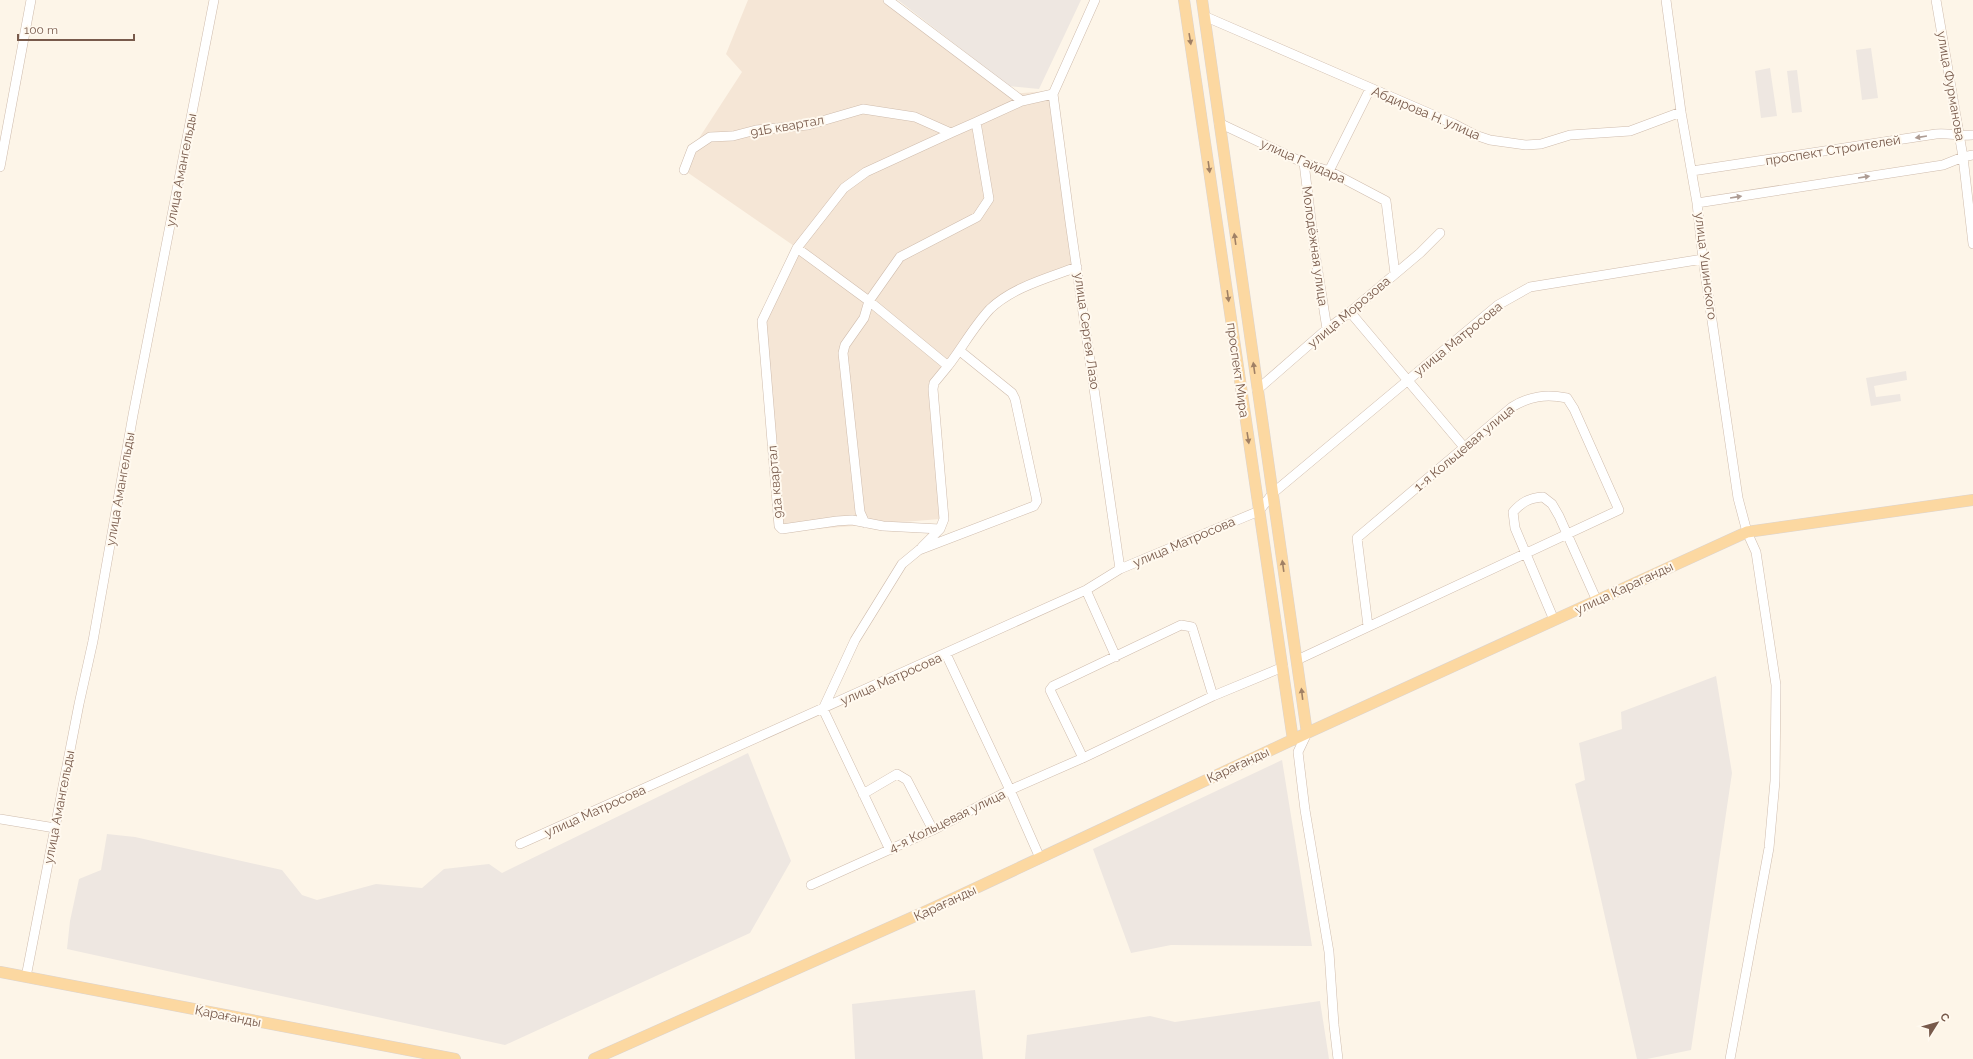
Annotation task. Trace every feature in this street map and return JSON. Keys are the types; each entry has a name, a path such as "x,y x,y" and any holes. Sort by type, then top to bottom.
{"main road":[{"name":"проспект Мира","path":"1184,0 1293,740"},
{"name":"проспект Мира","path":"1202,0 1218,123 1307,733"},
{"name":"улица Караганды","path":"1293,740 1747,532 1973,500"},
{"name":"Қарағанды","path":"594,1059 931,909 1293,740"},
{"name":"Қарағанды","path":"0,972 455,1059"}],"street":[{"path":"0,167 32,0"},
{"name":"улица Амангельды","path":"26,977 93,641 133,415 214,0"},
{"path":"888,0 1022,101"},
{"path":"948,366 869,301 797,248 844,188 866,172 1022,101 1053,94 1095,0"},
{"name":"улица Ушинского","path":"1666,0 1681,112 1697,203 1703,259 1738,498 1747,532 1756,552 1776,685 1775,781 1770,848 1730,1059"},
{"name":"улица Фурманова","path":"1936,0 1963,156 1973,244"},
{"name":"Абдирова Н. улица","path":"1204,16 1454,124 1475,135 1490,140 1526,145 1541,144 1570,135 1630,130 1681,112"},
{"path":"1329,171 1370,89"},
{"name":"улица Сергея Лазо","path":"1053,94 1120,569"},
{"name":"91Б квартал","path":"684,170 692,149 710,137 733,136 756,130 808,125 863,109 915,117 952,132"},
{"path":"940,529 897,528 865,523 860,512 843,353 845,345 864,318 869,301 900,257 977,218 989,199 976,122"},
{"name":"улица Гайдара","path":"1218,123 1304,163 1329,171 1386,201 1395,274"},
{"name":"проспект Строителей","path":"1692,171 1936,134 1948,133 1959,136 1973,135"},
{"path":"1697,203 1943,165 1963,156 1973,155"},
{"name":"Молодёжная улица","path":"1304,163 1315,253 1327,329"},
{"name":"улица Морозова","path":"1257,390 1327,329 1350,312 1420,253 1440,233"},
{"name":"91а квартал","path":"797,248 762,321 779,526 782,529 837,520 852,520 865,523"},
{"name":"улица Матросова","path":"520,844 1086,590 1120,569 1259,511 1272,493 1407,379 1498,305 1530,287 1703,259"},
{"path":"890,850 823,709 855,640 880,597 902,564 919,550 940,529 944,519 933,389 934,383 960,351 986,314 1003,299 1025,287 1077,267"},
{"path":"1350,312 1464,447"},
{"path":"919,550 1034,506 1037,501 1016,399 960,351"},
{"name":"1-я Кольцевая улица","path":"1297,660 1619,510 1574,409 1567,398 1553,396 1525,399 1512,407 1357,538 1368,626"},
{"path":"1554,620 1515,528 1513,512 1521,502 1543,497 1552,504 1568,533 1597,600"},
{"path":"1086,590 1116,657"},
{"path":"1083,758 1050,690 1053,686 1181,625 1192,627 1213,696"},
{"path":"946,654 1010,790 1040,858"},
{"name":"4-я Кольцевая улица","path":"811,885 933,830 1010,790 1083,758 1213,696 1283,667"},
{"path":"1298,752 1307,733"},
{"path":"1293,740 1298,752 1305,810 1329,952 1338,1059"},
{"path":"864,794 897,774 902,776 907,780 933,830"},
{"path":"0,819 55,828"}],"shaded area":[{"path":"748,0 884,0 1008,94 1049,91 1076,267 1003,296 928,386 940,519 779,532 762,321 797,248 684,170 692,149 742,72 726,54"},
{"path":"898,0 1081,0 1039,89 1009,86"},
{"path":"1871,48 1878,98 1862,100 1856,50"},
{"path":"1770,68 1777,116 1761,118 1755,71"},
{"path":"1797,70 1802,112 1792,113 1787,71"},
{"path":"1906,371 1907,380 1874,386 1876,397 1900,394 1901,401 1871,406 1866,378"},
{"path":"1716,676 1732,773 1691,1050 1647,1059 1637,1059 1575,784 1585,780 1579,743 1622,729 1621,712"},
{"path":"748,753 791,861 750,933 505,1045 67,949 70,921 79,879 101,870 107,834 135,837 282,870 302,895 317,900 376,884 422,888 444,869 489,864 502,873"},
{"path":"1282,760 1312,946 1171,945 1131,953 1093,849"},
{"path":"975,990 983,1059 855,1059 852,1004"},
{"path":"1320,1001 1329,1059 1025,1059 1027,1035 1150,1016 1175,1022"}]}
